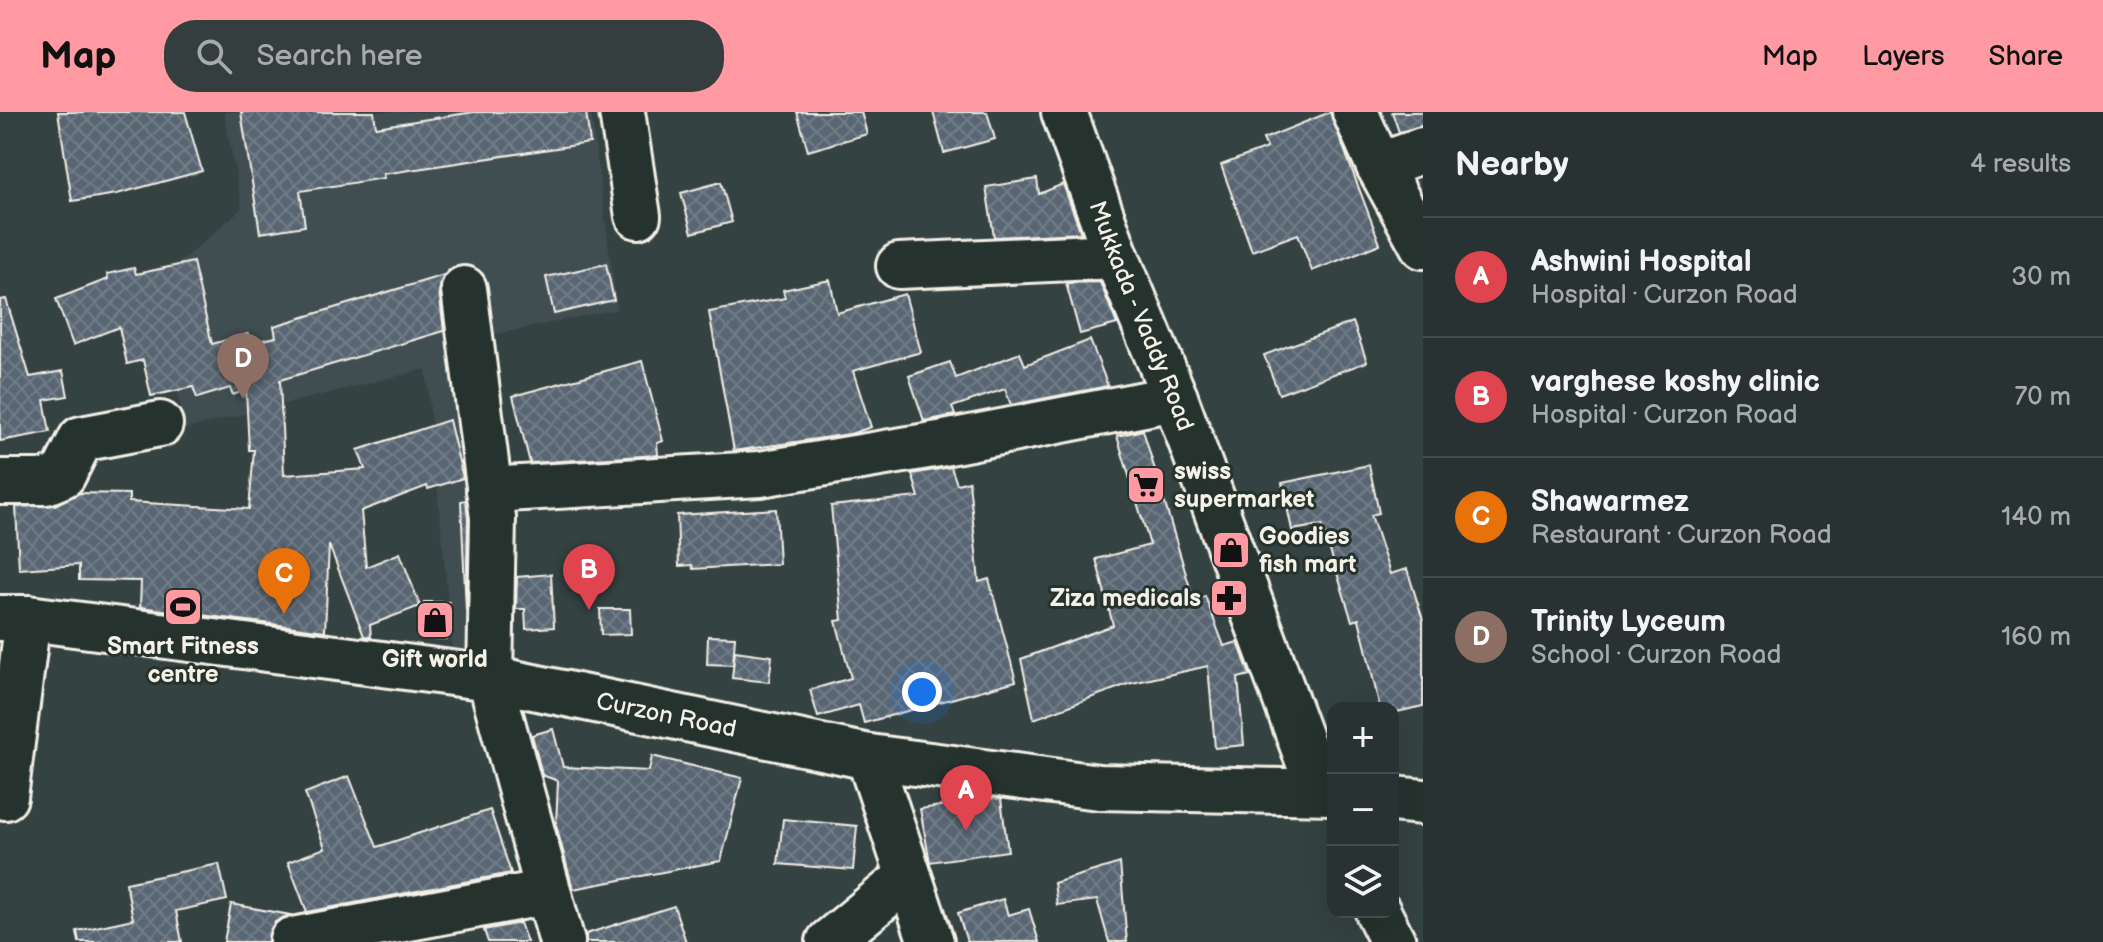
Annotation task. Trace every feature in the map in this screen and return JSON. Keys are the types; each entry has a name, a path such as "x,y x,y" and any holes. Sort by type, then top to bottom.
{"street":[{"path":"622,112 638,216"},
{"name":"Mukkada - Vaddy Road","path":"1064,112 1116,256 1175,398 1327,797"},
{"path":"1355,112 1379,166 1423,246"},
{"path":"1379,166 1423,150"},
{"path":"899,266 1116,256"},
{"path":"464,289 493,518 490,678 562,942"},
{"path":"489,490 760,474 939,444 1175,398"},
{"path":"0,482 46,482 63,475 81,439 160,424"},
{"path":"5,797 14,618"},
{"name":"Curzon Road","path":"14,618 490,678 869,757 1099,787 1327,800"},
{"path":"869,757 931,942"},
{"path":"1399,800 1423,802"},
{"path":"829,942 908,877"},
{"path":"292,940 548,892"},
{"path":"1381,918 1393,942"}],"shaded area":[{"path":"224,112 591,112 617,309 488,336 510,675 455,676 426,369 185,429 155,284 242,208"}],"building":[{"path":"58,112 185,112 202,171 117,194 72,201"},
{"path":"241,112 374,112 376,127 474,112 586,112 590,143 383,174 384,178 300,191 305,226 260,233"},
{"path":"797,112 861,112 867,134 808,151"},
{"path":"933,112 987,112 995,139 944,153"},
{"path":"1330,112 1380,244 1312,271 1298,234 1252,251 1221,165 1267,148 1263,139"},
{"path":"1392,112 1423,112 1423,126 1399,132"},
{"path":"1037,179 1039,194 1063,184 1081,233 994,237 986,187"},
{"path":"721,182 732,222 692,233 681,193"},
{"path":"193,262 212,344 248,334 250,343 276,337 274,326 444,275 439,291 444,331 280,380 284,475 365,469 358,450 449,420 463,478 428,489 427,486 361,511 366,567 400,553 420,606 370,625 371,637 364,636 329,545 325,631 140,607 141,581 79,580 79,565 19,569 16,507 55,505 78,493 129,494 129,502 249,509 254,450 249,450 246,390 233,395 230,388 197,398 193,387 151,396 143,360 127,364 119,327 73,345 56,299 108,279 107,274 134,268 136,274"},
{"path":"606,264 614,300 554,314 546,277"},
{"path":"830,280 837,313 905,294 921,352 853,371 871,427 850,434 734,451 709,312 785,298 783,290"},
{"path":"1100,282 1117,324 1080,334 1066,283"},
{"path":"6,299 30,377 63,371 68,396 44,400 50,432 0,441 0,300"},
{"path":"1353,322 1367,362 1279,394 1264,355"},
{"path":"1090,340 1108,386 1011,405 1005,389 952,407 955,415 924,421 909,376 950,362 956,378 1020,353 1025,365"},
{"path":"642,361 663,441 657,443 658,455 530,463 513,396"},
{"path":"1143,430 1194,601 1205,596 1224,646 1238,642 1250,675 1238,678 1244,745 1215,748 1208,666 1128,684 1034,719 1021,659 1113,625 1096,559 1150,545 1117,436"},
{"path":"1369,465 1379,513 1371,515 1390,574 1407,569 1423,620 1423,706 1399,712 1399,702 1379,702 1359,619 1352,621 1322,525 1292,530 1282,483"},
{"path":"951,467 957,484 969,481 979,582 989,579 1016,681 864,723 859,705 818,717 810,690 851,678 836,621 842,620 831,506 919,497 912,474"},
{"path":"466,500 468,519 466,611 461,501"},
{"path":"776,509 779,564 693,569 692,565 679,566 677,515"},
{"path":"551,574 554,627 526,629 525,609 516,609 517,577"},
{"name":"Gift world","path":"424,602 449,602 446,639 421,638"},
{"path":"600,609 630,609 631,634 601,635"},
{"path":"708,636 735,637 733,665 707,664"},
{"path":"735,651 772,656 769,682 732,678"},
{"path":"553,729 563,767 649,771 652,756 742,778 721,861 573,889 556,825 558,781 542,775 532,735"},
{"path":"349,776 377,847 490,810 511,873 307,912 288,862 325,848 305,793"},
{"path":"1001,799 1008,851 930,862 920,809"},
{"path":"783,819 857,826 853,870 778,864"},
{"path":"1120,863 1127,942 1109,942 1097,900 1057,905 1054,883"},
{"path":"219,864 227,900 176,911 182,942 79,942 77,931 133,919 126,883"},
{"path":"1003,899 1008,915 1029,909 1039,942 967,942 958,913"},
{"path":"231,904 290,915 275,922 268,942 224,942"},
{"path":"674,906 686,942 586,942 586,934"},
{"path":"520,923 527,942 488,942 484,930"}],"place":[{"name":"Trinity Lyceum","path":"243,399"},
{"name":"swiss supermarket","path":"1146,485"},
{"name":"Goodies fish mart","path":"1231,550"},
{"name":"Ziza medicals","path":"1229,598"},
{"name":"Smart Fitness centre","path":"183,607"},
{"name":"varghese koshy clinic","path":"589,610"},
{"name":"Shawarmez","path":"284,614"},
{"name":"Gift world","path":"435,620"},
{"name":"Ashwini Hospital","path":"966,831"}]}
